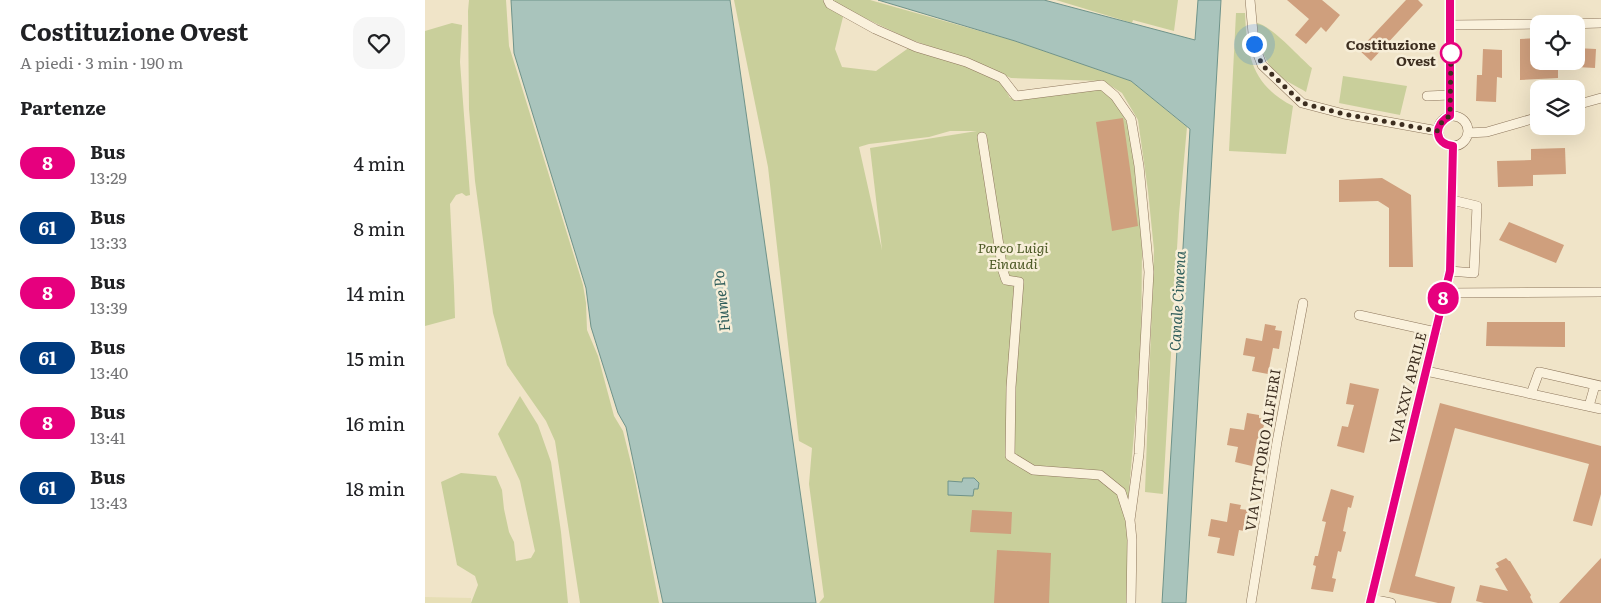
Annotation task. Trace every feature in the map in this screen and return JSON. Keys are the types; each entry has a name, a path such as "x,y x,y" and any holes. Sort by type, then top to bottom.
{"street":[{"path":"828,0 830,4 875,29 916,47 966,62 1001,78 1016,96 1102,85 1115,96 1131,120 1139,166 1149,272 1139,454 1130,520"},
{"path":"1250,0 1254,44 1262,65 1302,103 1344,114 1437,131"},
{"path":"1450,0 1450,116"},
{"path":"1585,23 1601,23"},
{"path":"1450,25 1530,24"},
{"path":"1427,96 1450,96"},
{"path":"1585,102 1601,98"},
{"path":"1450,116 1463,120 1468,132 1461,144 1453,146 1443,143 1437,131 1443,120 1450,116"},
{"path":"1468,132 1487,132 1530,119"},
{"path":"982,137 1003,271 1006,280 1019,282 1011,387 1010,456 1033,470 1100,475 1121,492 1130,520 1132,540 1131,603"},
{"name":"VIA XXV APRILE","path":"1371,601 1450,271 1453,146"},
{"path":"1450,271 1474,273 1477,206 1452,200"},
{"path":"1445,293 1601,292"},
{"name":"VIA VITTORIO ALFIERI","path":"1251,603 1277,442 1303,303"},
{"path":"1359,315 1436,332"},
{"path":"1426,371 1601,409"},
{"path":"1531,394 1539,372 1598,386 1589,406"},
{"path":"1371,601 1391,603"}],"shaded area":[{"path":"425,597 471,598 471,603 425,603"}],"green space":[{"path":"469,0 506,0 509,46 583,285 587,330 598,356 614,416 623,431 634,475 659,603 580,603 555,441 546,421 507,365 493,313 475,181 469,109"},
{"name":"Parco Luigi Einaudi","path":"734,0 870,0 1015,41 1131,81 1187,127 1179,214 1163,494 1145,492 1154,250 1138,120 1122,93 1103,81 1011,78 969,60 909,39 835,4 843,17 835,49 842,67 876,71 910,47 965,65 1000,80 1010,98 1100,88 1119,106 1130,130 1138,191 1142,250 1141,354 1126,524 1128,545 1127,603 819,603 824,597 809,484 812,448 799,441 768,167","holes":["950,131 977,131 870,148 882,250 859,147 869,144 929,137"]},
{"path":"1056,0 1178,0 1174,31 1133,20 1132,23"},
{"path":"1236,13 1245,13 1250,56 1260,79 1279,98 1293,106 1286,154 1229,151"},
{"path":"452,23 462,25 460,62 470,195 466,196 462,193 456,195 450,204 455,318 425,326 425,31"},
{"path":"1257,23 1278,36 1312,68 1306,92 1271,68 1262,50"},
{"path":"1343,76 1407,86 1400,115 1339,103"},
{"path":"520,396 538,425 551,462 561,532 568,603 471,603 478,585 475,576 457,565 441,482 461,473 496,476 502,490 509,532 514,542 516,561 531,558 535,551 520,481 498,434"}],"water":[{"name":"Fiume Po","path":"511,0 730,0 816,603 663,603 626,427 618,413 591,327 586,288 514,53"},
{"path":"878,0 1044,0 1195,40 1198,0 1221,0 1186,603 1162,603 1190,129 1131,81 1015,41"},
{"path":"963,478 974,478 979,483 978,489 974,489 973,496 948,495 948,481 962,482"}],"building":[{"path":"1287,0 1322,0 1340,15 1326,32 1321,27 1306,44 1295,35 1309,19"},
{"path":"1406,0 1418,0 1423,5 1371,61 1359,50"},
{"path":"1530,38 1530,70 1558,70 1558,78 1520,80 1520,39"},
{"path":"1585,48 1596,49 1595,68 1585,67"},
{"path":"1483,49 1502,50 1502,78 1497,77 1496,102 1476,101 1477,75 1482,75"},
{"path":"1123,118 1138,226 1112,231 1096,122"},
{"path":"1565,148 1566,174 1533,175 1533,186 1498,187 1497,161 1531,160 1531,149"},
{"path":"1382,178 1411,195 1413,267 1389,267 1389,208 1378,201 1339,202 1339,180"},
{"path":"1509,222 1564,245 1556,263 1499,240"},
{"path":"1487,322 1565,322 1565,347 1486,346"},
{"path":"1265,324 1276,326 1275,330 1282,331 1279,349 1273,348 1268,374 1252,371 1255,357 1243,355 1246,338 1262,341"},
{"path":"1350,383 1379,389 1364,453 1337,446 1342,426 1348,427 1354,405 1346,404"},
{"path":"1440,403 1601,446 1601,494 1592,526 1573,521 1589,464 1455,428 1415,576 1455,587 1451,603 1438,603 1389,592"},
{"path":"1247,413 1259,415 1259,418 1265,419 1261,440 1257,439 1252,466 1235,462 1238,447 1227,445 1230,428 1244,430"},
{"path":"1331,489 1354,496 1351,508 1348,507 1343,531 1346,532 1341,552 1338,551 1332,578 1336,579 1333,592 1311,589 1316,566 1313,565 1315,556 1318,556 1326,522 1322,521"},
{"path":"1230,503 1241,505 1240,509 1248,510 1244,531 1239,530 1234,556 1217,553 1220,538 1208,536 1211,519 1227,522"},
{"path":"972,510 1012,512 1011,534 970,532"},
{"path":"997,550 1051,553 1049,603 994,603"},
{"path":"1506,558 1510,561 1531,595 1533,603 1484,603 1476,601 1480,585 1508,591 1495,569 1499,567 1496,563"},
{"path":"1601,558 1601,603 1559,603"}],"bus line":[{"name":"8","path":"1370,603 1450,271 1453,146 1443,143 1437,131 1443,120 1450,116 1450,0"}],"place":[{"name":"Costituzione Ovest","path":"1451,53"}],"route":[{"path":"1254,44 1262,65 1302,103 1344,114 1437,131 1443,120 1450,116 1451,53"}],"water label":[{"name":"Canale Cimena","path":"1178,301"}]}
